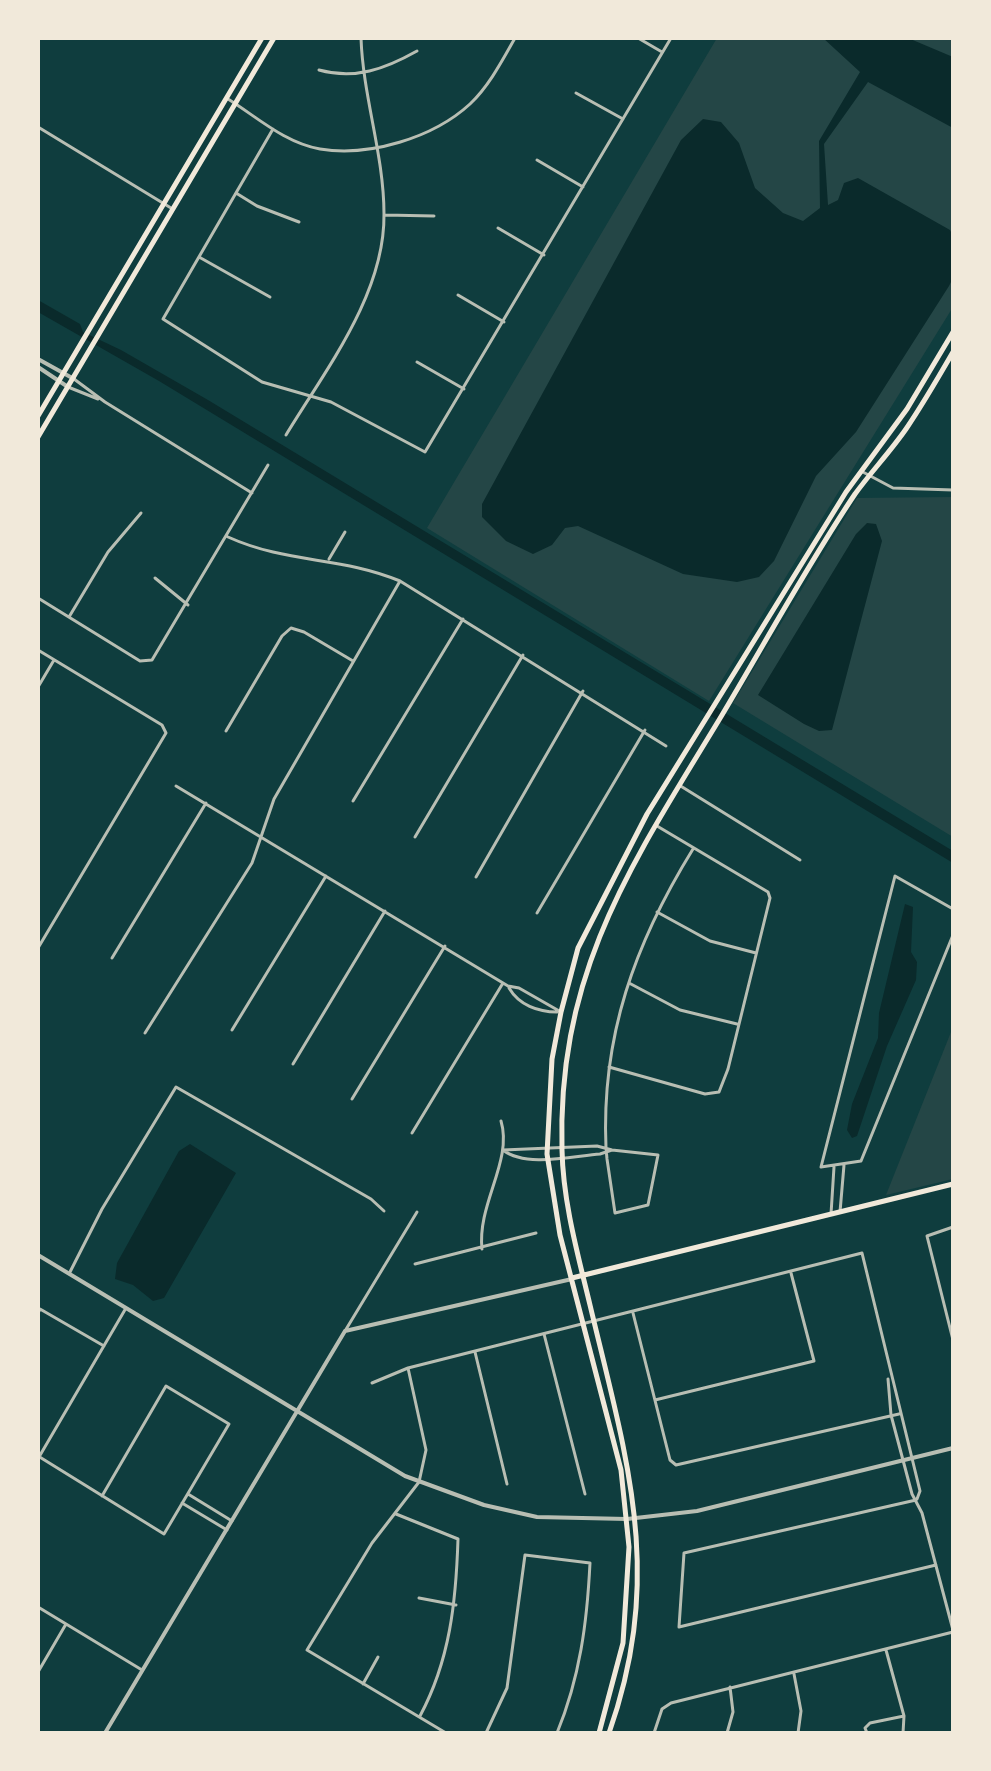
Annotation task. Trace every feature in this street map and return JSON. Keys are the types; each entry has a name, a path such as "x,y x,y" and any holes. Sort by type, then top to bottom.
{"main road":[{"path":"38,416 262,38"},
{"path":"38,437 274,38"},
{"path":"599,1733 607,1712 627,1617 627,1519 608,1419 560,1235 547,1154 552,1059 561,1012 578,948 647,814 861,471 907,409 953,332"},
{"path":"609,1733 635,1618 636,1517 617,1417 583,1276 562,1157 566,1058 574,1015 604,922 679,785 869,476 904,432 953,352"},
{"path":"756,640 764,645"},
{"path":"727,688 735,692"},
{"path":"561,1012 574,1015"},
{"path":"572,1278 953,1184"},
{"path":"608,1419 617,1417"},
{"path":"627,1617 635,1618"},
{"path":"607,1712 615,1715"}],"street":[{"path":"286,435 371,285 383,240 385,215 362,74 361,38"},
{"path":"228,99 273,129 320,149 375,148 453,118 488,83 515,38"},
{"path":"638,38 662,52"},
{"path":"273,129 163,319 262,382 331,402 425,452 671,38"},
{"path":"319,70 341,76 362,74 417,51"},
{"path":"576,93 623,119"},
{"path":"38,127 174,209"},
{"path":"537,160 583,187"},
{"path":"236,193 257,206 299,222"},
{"path":"385,215 434,216"},
{"path":"498,228 544,255"},
{"path":"199,257 270,297"},
{"path":"458,295 504,322"},
{"path":"38,359 64,372 105,402 252,493"},
{"path":"417,362 464,389"},
{"path":"38,367 68,387 105,402"},
{"path":"38,598 140,661 152,660 188,605 268,465"},
{"path":"861,471 893,488 953,490"},
{"path":"69,617 108,552 141,513"},
{"path":"328,561 345,532"},
{"path":"228,537 278,556 352,565 400,581 583,691 666,746"},
{"path":"155,578 188,605"},
{"path":"145,1033 154,1024 252,863 274,799 400,581"},
{"path":"353,801 463,619"},
{"path":"226,731 282,636 291,628 304,632 353,661"},
{"path":"38,650 162,725 166,733 38,948"},
{"path":"415,837 523,655"},
{"path":"38,687 54,660"},
{"path":"476,877 583,691"},
{"path":"537,913 645,730"},
{"path":"679,785 800,860"},
{"path":"176,786 508,986 519,988 561,1012"},
{"path":"112,958 206,803"},
{"path":"609,1067 705,1094 719,1092 728,1069 770,898 768,892 657,826"},
{"path":"503,1150 511,1156 547,1154 562,1148 608,1150 658,1155 648,1205 615,1213 608,1150 604,1107 609,1067 628,983 656,911 693,849"},
{"path":"232,1030 326,876"},
{"path":"953,909 895,876 821,1167 861,1161 953,935"},
{"path":"293,1064 385,911"},
{"path":"656,911 710,941 756,953"},
{"path":"352,1099 445,946"},
{"path":"412,1133 503,983"},
{"path":"628,983 680,1010 737,1024"},
{"path":"508,986 514,996 536,1010 561,1012"},
{"path":"69,1274 102,1209 176,1087 371,1199 384,1211"},
{"path":"482,1249 483,1209 503,1150 501,1121"},
{"path":"503,1150 562,1157 608,1150"},
{"path":"840,1212 844,1165"},
{"path":"831,1214 834,1167"},
{"path":"105,1733 417,1212"},
{"path":"953,1227 927,1236 953,1340"},
{"path":"415,1264 536,1233"},
{"path":"372,1383 408,1368 862,1253 888,1371 920,1491 917,1499"},
{"path":"38,1255 419,1482 484,1505 537,1517 627,1519 697,1511 902,1458 953,1448"},
{"path":"655,1400 814,1361 791,1273"},
{"path":"345,1331 572,1278"},
{"path":"102,1496 166,1386 229,1424 164,1534 102,1496 39,1457 127,1308"},
{"path":"38,1313 40,1309 104,1346"},
{"path":"633,1313 670,1460 683,1466 900,1414"},
{"path":"544,1334 585,1494"},
{"path":"475,1352 507,1484"},
{"path":"408,1368 426,1450 419,1482 372,1543 307,1650 446,1733"},
{"path":"654,1733 662,1709 671,1703 953,1631 891,1415 888,1371"},
{"path":"187,1494 232,1521"},
{"path":"917,1499 684,1553 679,1627 936,1565"},
{"path":"182,1503 227,1530"},
{"path":"396,1514 458,1539 456,1605 440,1673 420,1716"},
{"path":"486,1733 507,1688 525,1555 590,1563 586,1635 571,1699 557,1733"},
{"path":"419,1598 456,1605"},
{"path":"38,1607 142,1670"},
{"path":"38,1672 66,1624"},
{"path":"886,1650 904,1716 903,1733"},
{"path":"363,1684 378,1657"},
{"path":"794,1673 801,1711 798,1733"},
{"path":"727,1733 733,1712 730,1687"},
{"path":"867,1733 865,1728 870,1723 904,1716"}],"shaded area":[{"path":"717,38 953,38 953,307 709,701 427,528"},
{"path":"823,38 908,38 953,57 953,128 868,82 824,144 828,205 838,200 844,183 858,178 950,230 953,236 953,278 949,286 856,432 816,476 774,561 759,577 737,582 683,574 578,526 565,528 552,545 533,554 506,541 482,517 482,504 681,140 703,119 721,122 739,143 755,188 783,213 803,221 820,208 819,141 860,72"},
{"path":"38,300 80,324 83,332 208,400 953,851 953,863 159,381 38,312"},
{"path":"953,497 953,837 733,703 857,498"},
{"path":"867,523 876,524 882,541 832,730 819,731 758,695 856,534"},
{"path":"905,904 913,907 911,952 917,962 916,980 887,1046 857,1136 852,1138 847,1130 852,1104 878,1038 879,1013"},
{"path":"953,1027 953,1179 886,1195"},
{"path":"190,1144 236,1173 164,1298 153,1301 133,1285 115,1279 117,1263 179,1151"}]}
